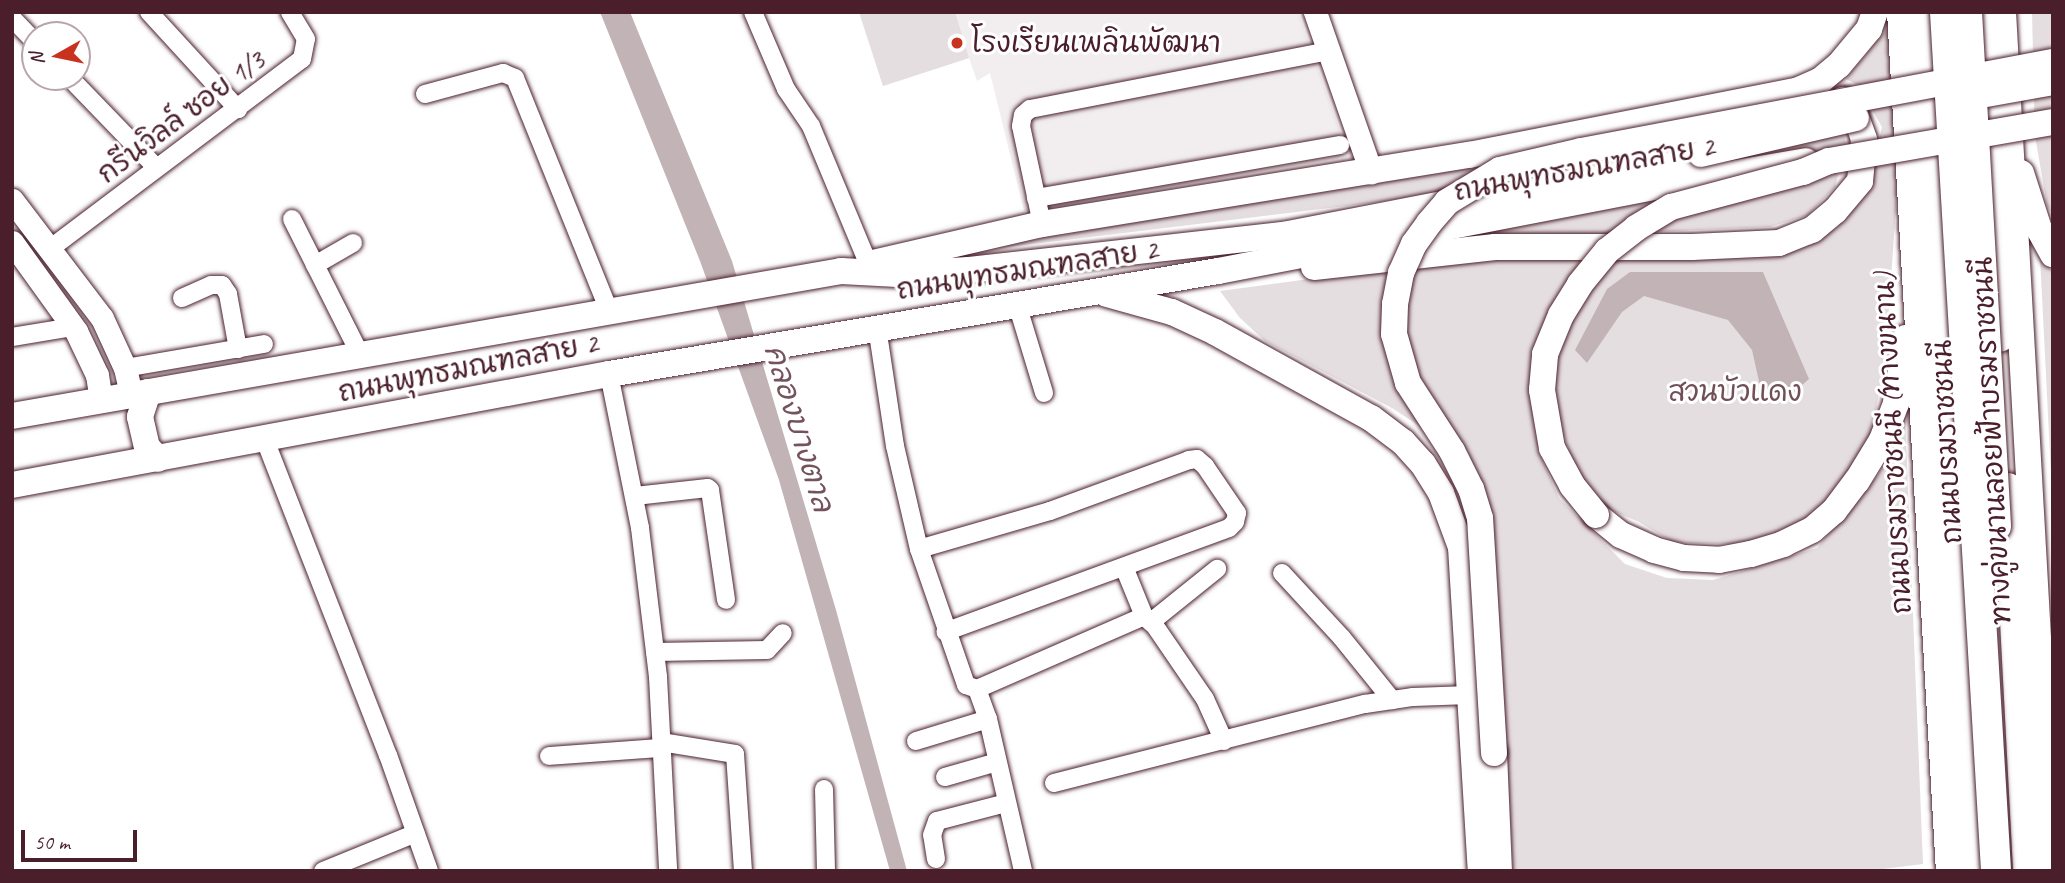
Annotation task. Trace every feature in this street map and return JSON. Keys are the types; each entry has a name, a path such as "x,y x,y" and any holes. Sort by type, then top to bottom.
{"main road":[{"path":"1799,90 1821,80 1839,65 1869,29 1875,12"},
{"name":"ถนนบรมราชชนนี (ทางขนาน)","path":"1900,12 1949,871"},
{"name":"ถนนบรมราชชนนี","path":"1924,12 1970,871"},
{"name":"ทางคู่ขนานลอยฟ้าบรมราชชนนี","path":"1945,12 1996,871"},
{"name":"ทางคู่ขนานลอยฟ้าบรมราชชนนี","path":"1967,12 2016,871"},
{"name":"ถนนบรมราชชนนี","path":"1984,12 2028,871"},
{"path":"2003,12 2051,871"},
{"path":"1499,871 1480,518 1471,489 1452,451 1408,383 1394,334 1395,304 1401,273 1414,244 1447,202 1500,170 1581,151 2053,62"},
{"name":"ถนนพุทธมณฑลสาย 2","path":"12,416 841,271 898,274 969,270 1283,235 1701,154 1881,113 2053,82"},
{"path":"841,271 869,265 1039,211 1371,172 1799,90 1823,89 1853,108 1864,139 1860,181 1835,211 1812,230 1779,243 1692,247 1495,247 1351,265 1218,271"},
{"name":"ถนนพุทธมณฑลสาย 2","path":"12,485 265,440 608,373 1218,271 1802,161 1829,161 2053,122"},
{"path":"2010,138 2039,229 2053,254"},
{"path":"1829,161 1803,173 1671,207 1636,228 1607,251 1580,284 1561,316 1545,354 1542,390 1552,449 1572,485 1596,515 1621,536 1654,550 1684,558 1719,560 1783,544 1812,530 1834,511 1857,481 1882,440 1896,402 1906,352 1912,231"},
{"path":"1091,291 1130,298 1172,312 1215,332 1371,418 1409,449 1441,493 1461,547 1481,871"},
{"path":"139,394 140,417 147,447 158,459"}],"street":[{"path":"149,12 238,109"},
{"name":"กรีนวิลล์ ซอย 1/3","path":"51,248 156,167 238,109 305,54 304,33 290,12"},
{"path":"753,12 786,89 811,126 869,265"},
{"path":"1315,12 1371,172"},
{"path":"1329,51 1030,109 1023,115 1021,126 1039,211 1340,145"},
{"path":"425,94 503,73 515,78 609,311"},
{"path":"83,91 156,167"},
{"path":"12,200 102,318 139,394"},
{"path":"292,219 361,356"},
{"path":"12,242 73,327 97,376 101,400"},
{"path":"315,265 353,243"},
{"path":"28,265 51,248"},
{"path":"182,298 211,285 222,285 228,294 238,349"},
{"path":"1017,303 1044,393"},
{"path":"12,337 73,327"},
{"path":"877,327 895,446 919,549 945,632 966,685 977,689 1148,619 1217,569"},
{"path":"125,368 264,344"},
{"path":"608,373 635,496 655,652 668,871"},
{"path":"265,440 429,871"},
{"path":"919,549 1050,511 1197,459 1205,466 1237,513 1235,522 1229,528 945,632"},
{"path":"635,496 708,488 710,490 726,600"},
{"path":"1124,568 1148,619 1205,699 1224,741"},
{"path":"1282,573 1342,638 1392,700"},
{"path":"655,652 767,650 783,633"},
{"path":"977,689 988,719 1023,871"},
{"path":"1054,783 1365,704 1471,695"},
{"path":"916,741 988,719"},
{"path":"549,756 661,745 735,754 743,871"},
{"path":"945,777 997,762"},
{"path":"824,789 825,871"},
{"path":"936,859 932,835 937,821 1006,803"},
{"path":"323,871 416,833"}],"shaded area":[{"path":"600,12 630,12 732,261 836,610 907,871 890,871 779,480 700,261"},
{"path":"859,12 1298,12 1347,151 1337,159 1024,211 990,73 977,81 969,58 883,86"},
{"path":"1630,272 1763,272 1809,379 1785,400 1762,395 1752,350 1728,320 1644,296 1622,312 1587,363 1575,350 1607,289"}],"green space":[{"path":"859,12 955,12 969,58 883,86"},
{"path":"2032,12 2053,12 2053,216 2047,205 2035,136"},
{"name":"สวนบัวแดง","path":"1895,19 1898,177 1886,352 1871,440 1844,487 1799,525 1740,544 1674,543 1639,522 1602,506 1578,478 1564,436 1537,448 1559,498 1625,564 1667,578 1713,580 1817,548 1879,474 1905,416 1923,864 1867,871 1513,871 1495,543 1472,522 1450,472 1424,429 1392,408 1265,341 1240,318 1220,291 1452,260 1792,245 1836,229 1870,184 1882,127 1858,85 1846,79"},
{"path":"1814,100 1843,132 1846,143 1835,187 1808,215 1770,227 1485,239 1425,246 1484,185 1378,202 984,250 983,244"},
{"path":"2040,257 2053,272 2053,514"}],"place":[{"name":"โรงเรียนเพลินพัฒนา","path":"957,43"}],"water label":[{"name":"คลองบางตาล","path":"799,428"}]}
